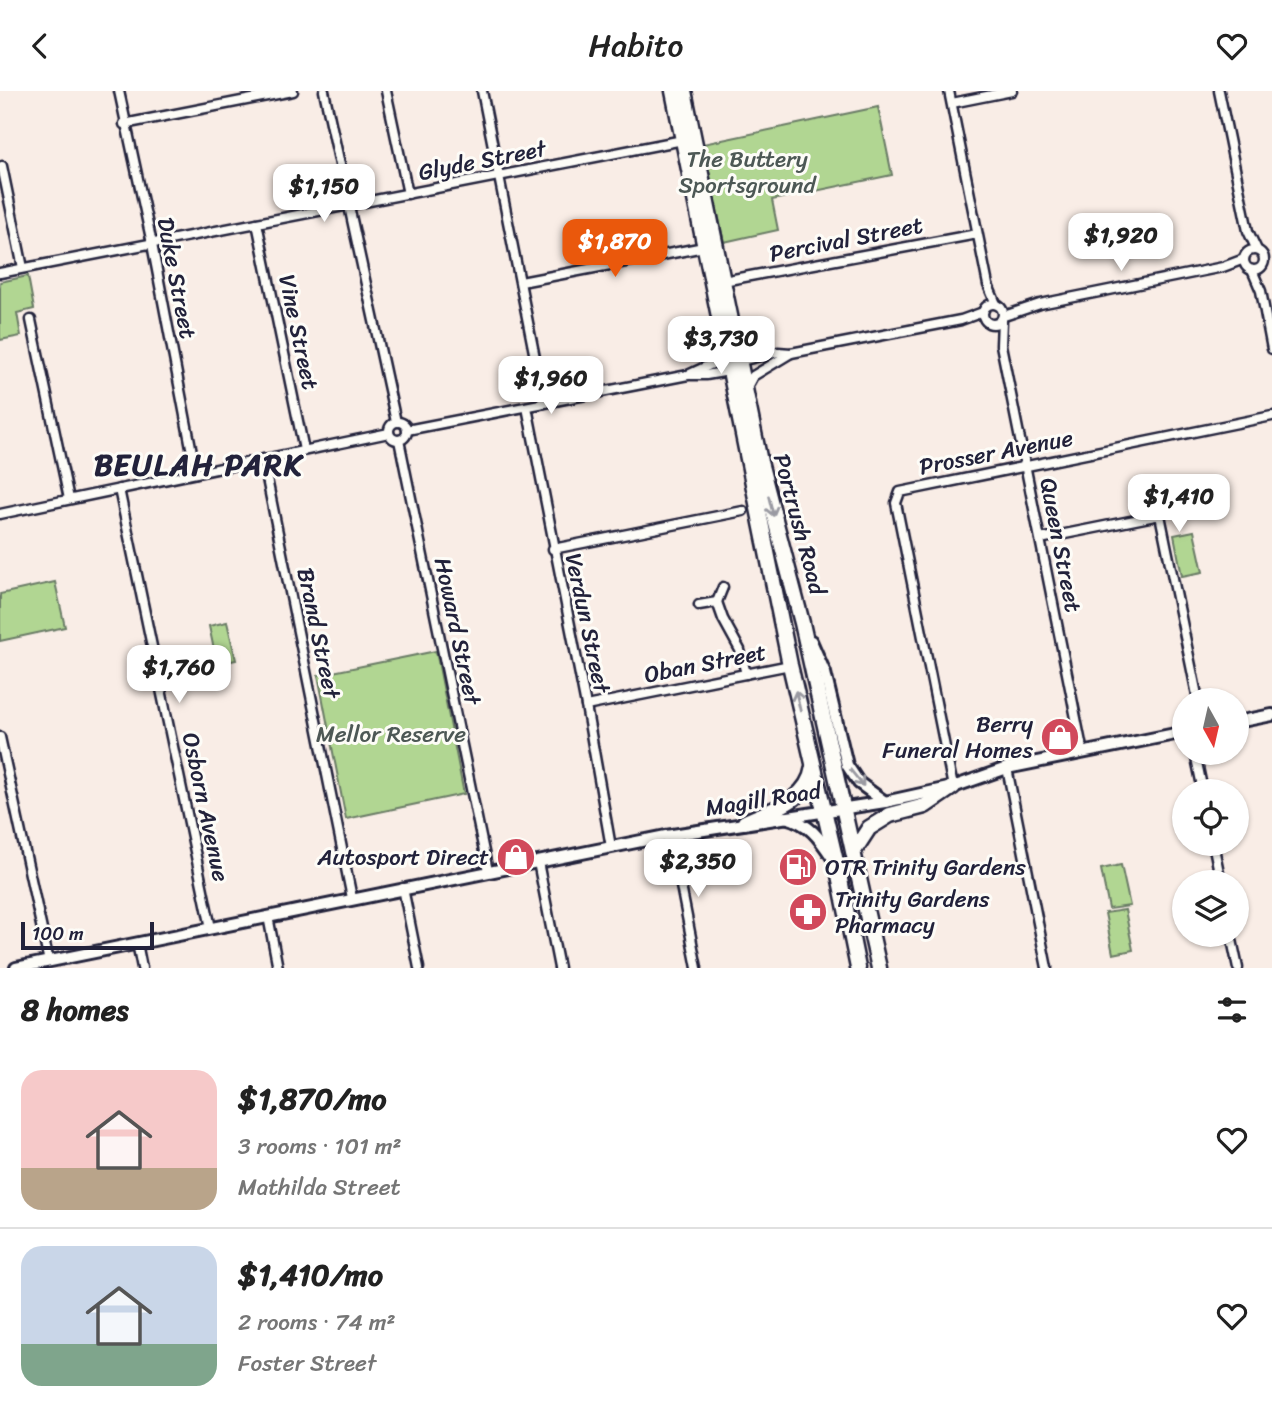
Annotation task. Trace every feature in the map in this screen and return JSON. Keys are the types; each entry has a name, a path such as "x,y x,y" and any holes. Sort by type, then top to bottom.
{"highway":[{"name":"Portrush Road","path":"673,91 724,350 746,391 760,462 802,623 845,807 879,968"},
{"path":"684,91 723,284 721,297 734,366"},
{"name":"Portrush Road","path":"734,366 749,467 790,666 825,810 858,968"},
{"path":"745,822 799,795 811,781 814,767"},
{"path":"854,851 872,826 890,815 925,806 953,787"}],"main road":[{"path":"802,623 825,674 848,765 859,783 885,801"},
{"path":"1250,719 1272,715"},
{"name":"Magill Road","path":"16,968 671,835 885,801 953,787 1007,768 1172,735"},
{"path":"783,816 806,824 818,835 837,864"}],"street":[{"name":"Duke Street","path":"119,91 152,244 196,473"},
{"path":"124,124 293,91"},
{"path":"324,91 396,422"},
{"path":"386,91 408,194"},
{"path":"482,91 544,403"},
{"name":"Queen Street","path":"950,91 1083,753"},
{"path":"952,103 1012,91"},
{"path":"1219,91 1256,260 1272,349"},
{"name":"Glyde Street","path":"0,273 683,140"},
{"path":"2,166 23,268"},
{"name":"Vine Street","path":"257,223 304,450"},
{"name":"Percival Street","path":"723,284 977,234"},
{"path":"521,282 704,247"},
{"path":"407,430 688,375 706,375 778,352 791,353 1223,267 1238,269 1272,253"},
{"path":"31,320 69,499"},
{"path":"688,375 716,362 724,350"},
{"path":"746,391 753,376 791,353"},
{"name":"Verdun Street","path":"527,407 611,847"},
{"name":"Prosser Avenue","path":"953,787 897,499 903,490 1272,416"},
{"path":"396,422 405,424 407,430 399,440 389,433 391,425 396,422"},
{"path":"0,514 389,433"},
{"name":"Howard Street","path":"399,440 488,871"},
{"name":"Brand Street","path":"263,459 352,898"},
{"name":"Osborn Avenue","path":"119,489 211,927"},
{"path":"553,549 743,511"},
{"path":"1040,539 1160,515 1196,688"},
{"path":"723,587 717,602 740,650 746,674"},
{"path":"699,605 717,602"},
{"name":"Oban Street","path":"586,706 790,666"},
{"path":"0,737 49,962"},
{"path":"1007,768 1047,968"},
{"path":"671,835 697,968"},
{"path":"538,862 559,968"},
{"path":"403,888 419,968"},
{"path":"268,916 278,968"},
{"path":"137,943 142,968"},
{"path":"1234,947 1238,968"}],"green space":[{"name":"The Buttery Sportsground","path":"878,107 892,175 772,200 778,230 724,242 703,144"},
{"path":"28,276 34,309 17,313 21,336 0,340 0,282"},
{"path":"1194,531 1203,572 1182,576 1174,535"},
{"path":"55,582 65,627 0,641 0,594"},
{"path":"227,622 236,660 217,664 209,626"},
{"name":"Mellor Reserve","path":"436,651 464,794 346,819 318,675"},
{"path":"1121,865 1130,906 1109,909 1101,869"},
{"path":"1125,910 1133,950 1113,954 1105,913"}],"place":[{"name":"Berry Funeral Homes","path":"1060,737"},
{"name":"Autosport Direct","path":"516,857"},
{"name":"OTR Trinity Gardens","path":"798,867"},
{"name":"Trinity Gardens Pharmacy","path":"808,912"}],"district":[{"name":"BEULAH PARK","path":"199,465"}]}
